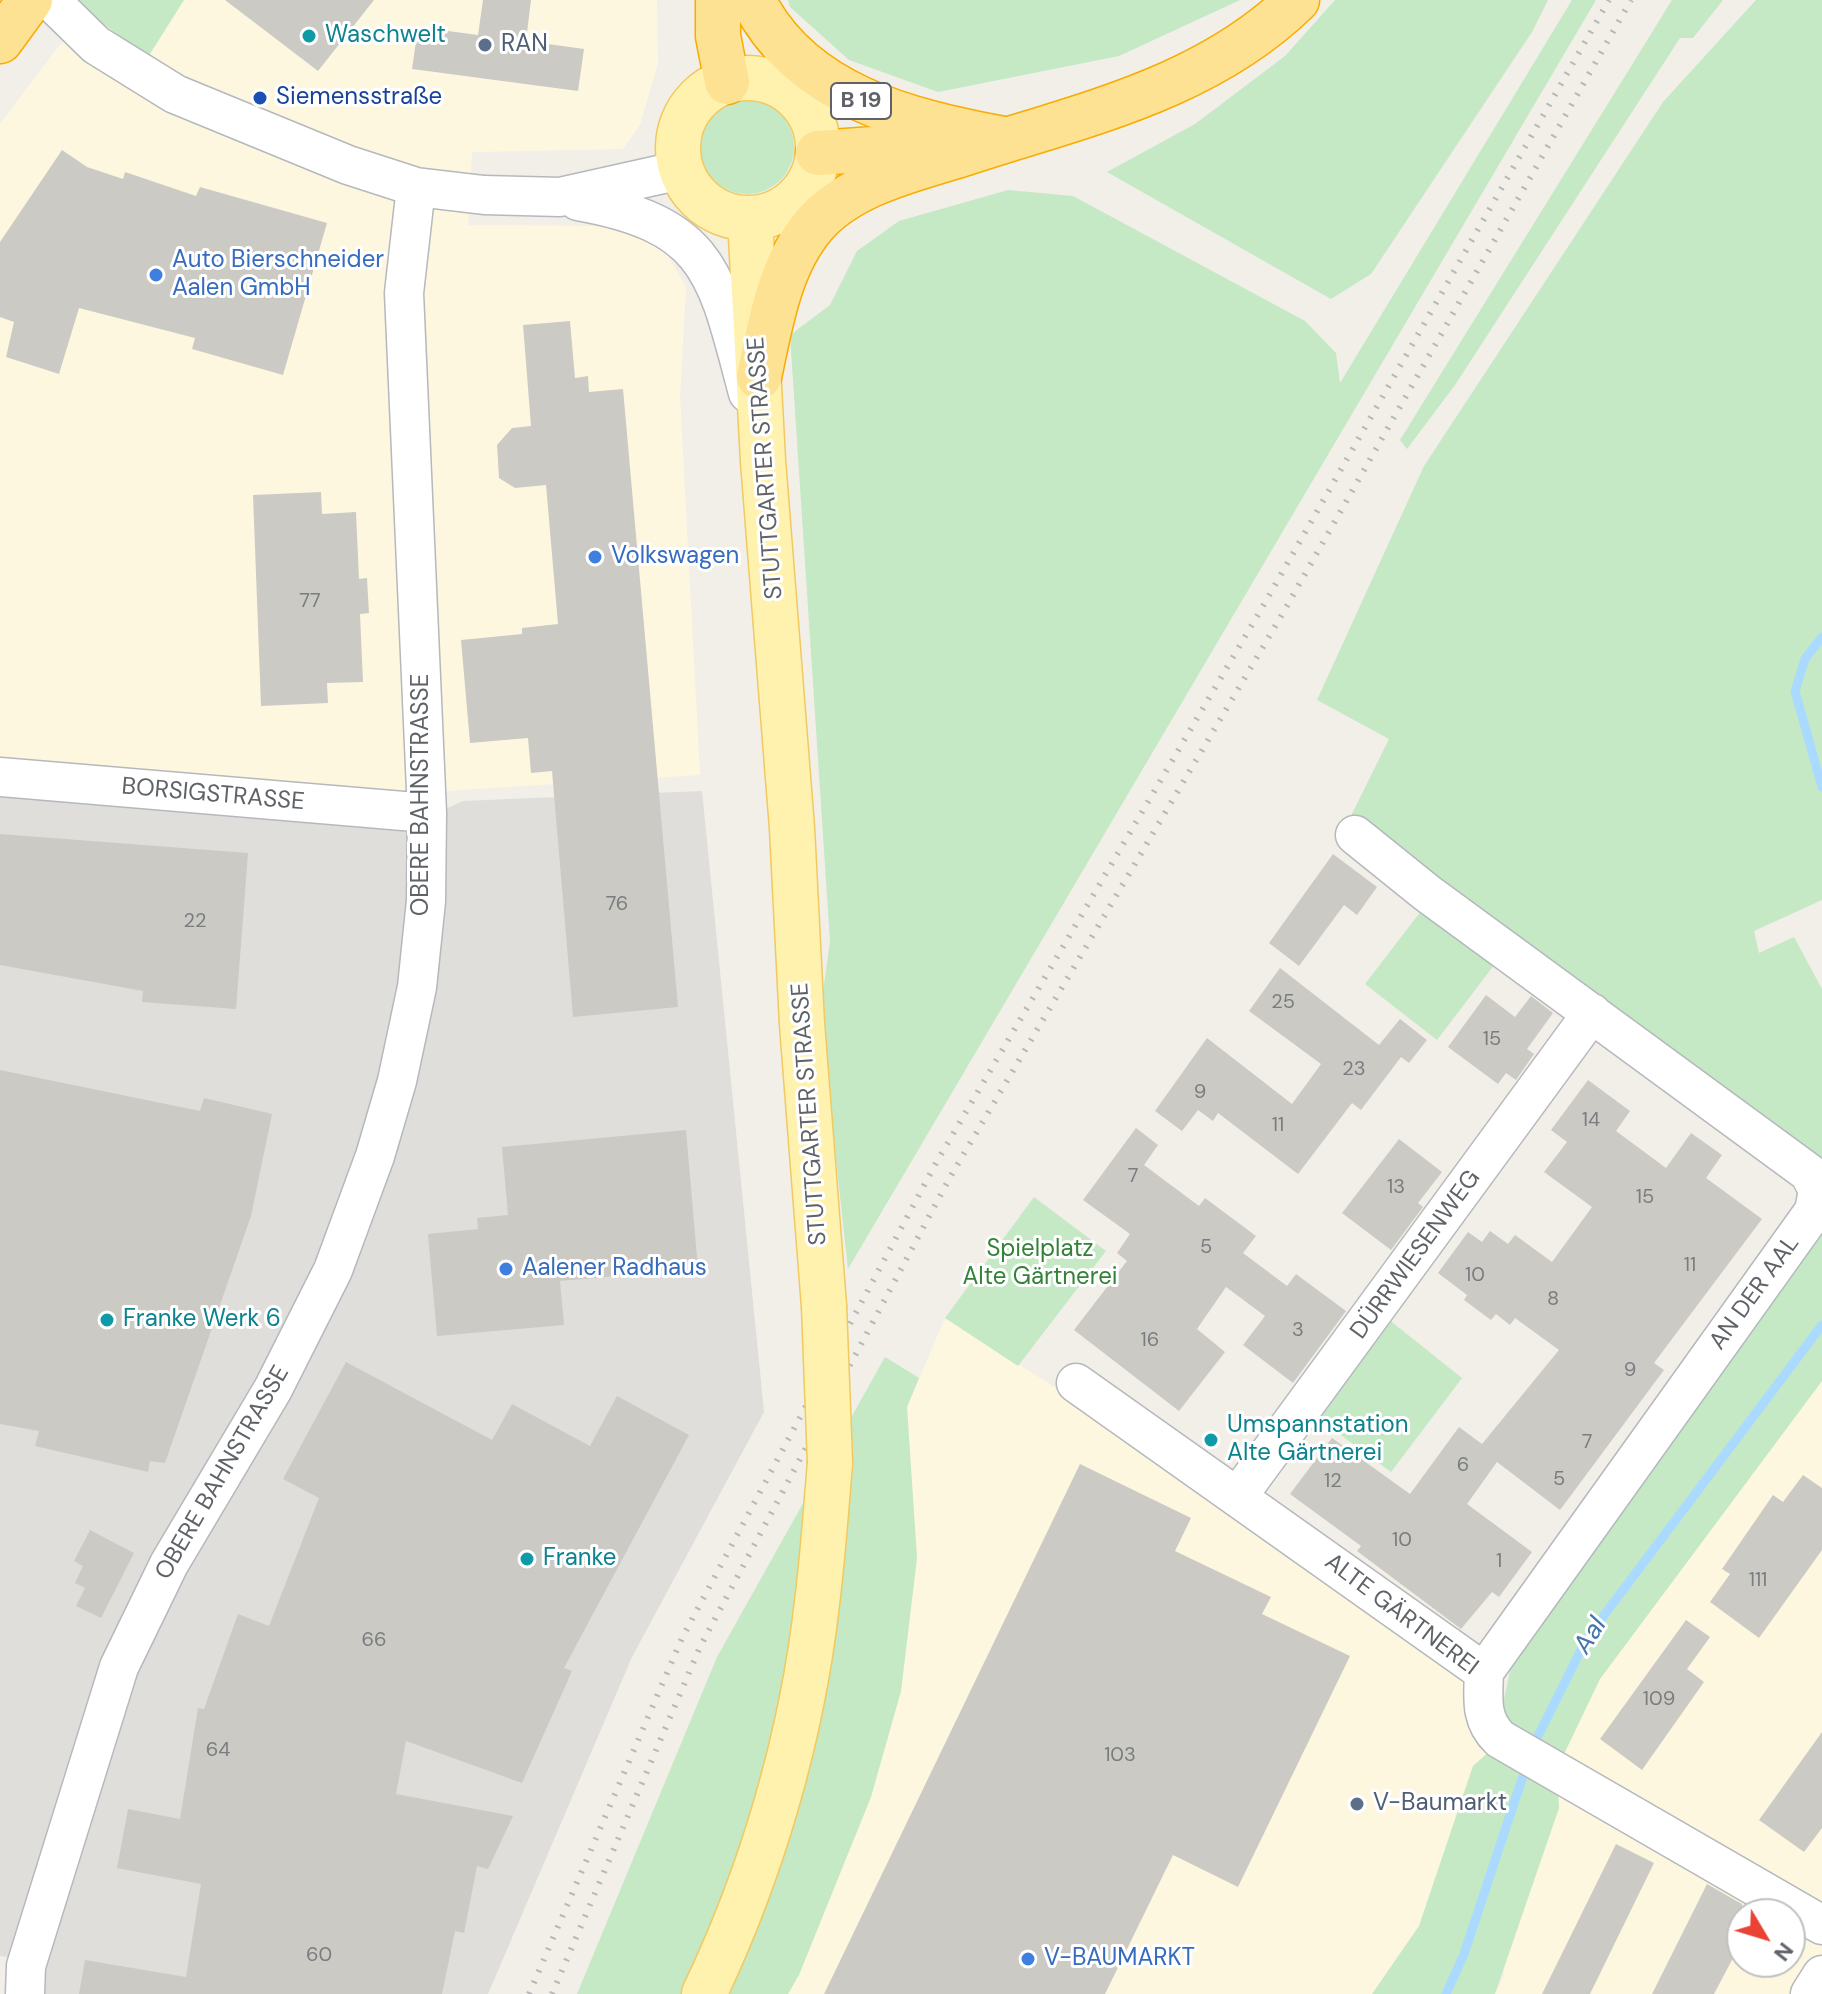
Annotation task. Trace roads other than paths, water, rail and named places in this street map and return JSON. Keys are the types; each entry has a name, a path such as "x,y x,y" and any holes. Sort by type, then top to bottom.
{"highway":[{"path":"718,0 718,36 727,82"},
{"name":"B 19","path":"753,0 770,29 801,61 862,101 940,127 1006,139 1106,110 1163,88 1250,40 1297,0"},
{"path":"818,153 1006,139"},
{"path":"759,377 786,275 814,225 836,203 869,187 1006,139"}],"main road":[{"path":"760,79 791,93 812,119 818,153 815,169 797,198 783,209 750,218 721,213 708,206 687,184 681,170 678,148 681,127 691,107 707,91 727,82 760,79"},
{"name":"STUTTGARTER STRASSE","path":"704,1994 729,1942 759,1856 796,1725 817,1605 830,1463 824,1306 763,461 750,218"}],"street":[{"path":"23,16 96,45 175,94 348,165 416,187 484,195 560,197 644,216 664,225 697,254 710,272 723,304 763,461"},
{"path":"560,197 681,170"},
{"name":"OBERE BAHNSTRASSE","path":"17,1975 119,1667 169,1564 273,1389 333,1270 375,1156 397,1081 417,987 426,901 427,813 404,293 416,187"},
{"name":"BORSIGSTRASSE","path":"0,777 427,813"},
{"name":"AN DER AAL","path":"1355,835 1809,1173 1818,1190 1814,1211 1484,1672"},
{"name":"DÜRRWIESENWEG","path":"1238,1496 1592,1013"},
{"name":"ALTE GÄRTNEREI","path":"1076,1383 1484,1672 1483,1709 1489,1728 1500,1739 1822,1925"},
{"path":"1810,1994 1822,1975"}],"waterway":[{"name":"Aal","path":"1822,637 1805,659 1795,691 1822,787"},
{"name":"Aal","path":"1533,1746 1587,1638 1822,1325"},
{"name":"Aal","path":"1446,1994 1464,1954 1527,1764"}],"railway":[{"path":"529,1994 682,1638 936,1163 1263,606 1609,0"},
{"path":"552,1994 700,1647 949,1179 1280,618 1631,0"}],"place":[{"name":"Waschwelt","path":"309,36"},
{"name":"RAN","path":"485,45"},
{"name":"Siemensstraße","path":"260,98"},
{"name":"Auto Bierschneider Aalen GmbH","path":"156,275"},
{"name":"Volkswagen","path":"595,557"},
{"name":"Aalener Radhaus","path":"506,1269"},
{"name":"Franke Werk 6","path":"107,1320"},
{"name":"Umspannstation Alte Gärtnerei","path":"1211,1440"},
{"name":"Franke","path":"527,1559"},
{"name":"V-Baumarkt","path":"1357,1804"},
{"name":"V-BAUMARKT","path":"1028,1959"}],"park label":[{"name":"Spielplatz Alte Gärtnerei","path":"1040,1264"}]}
